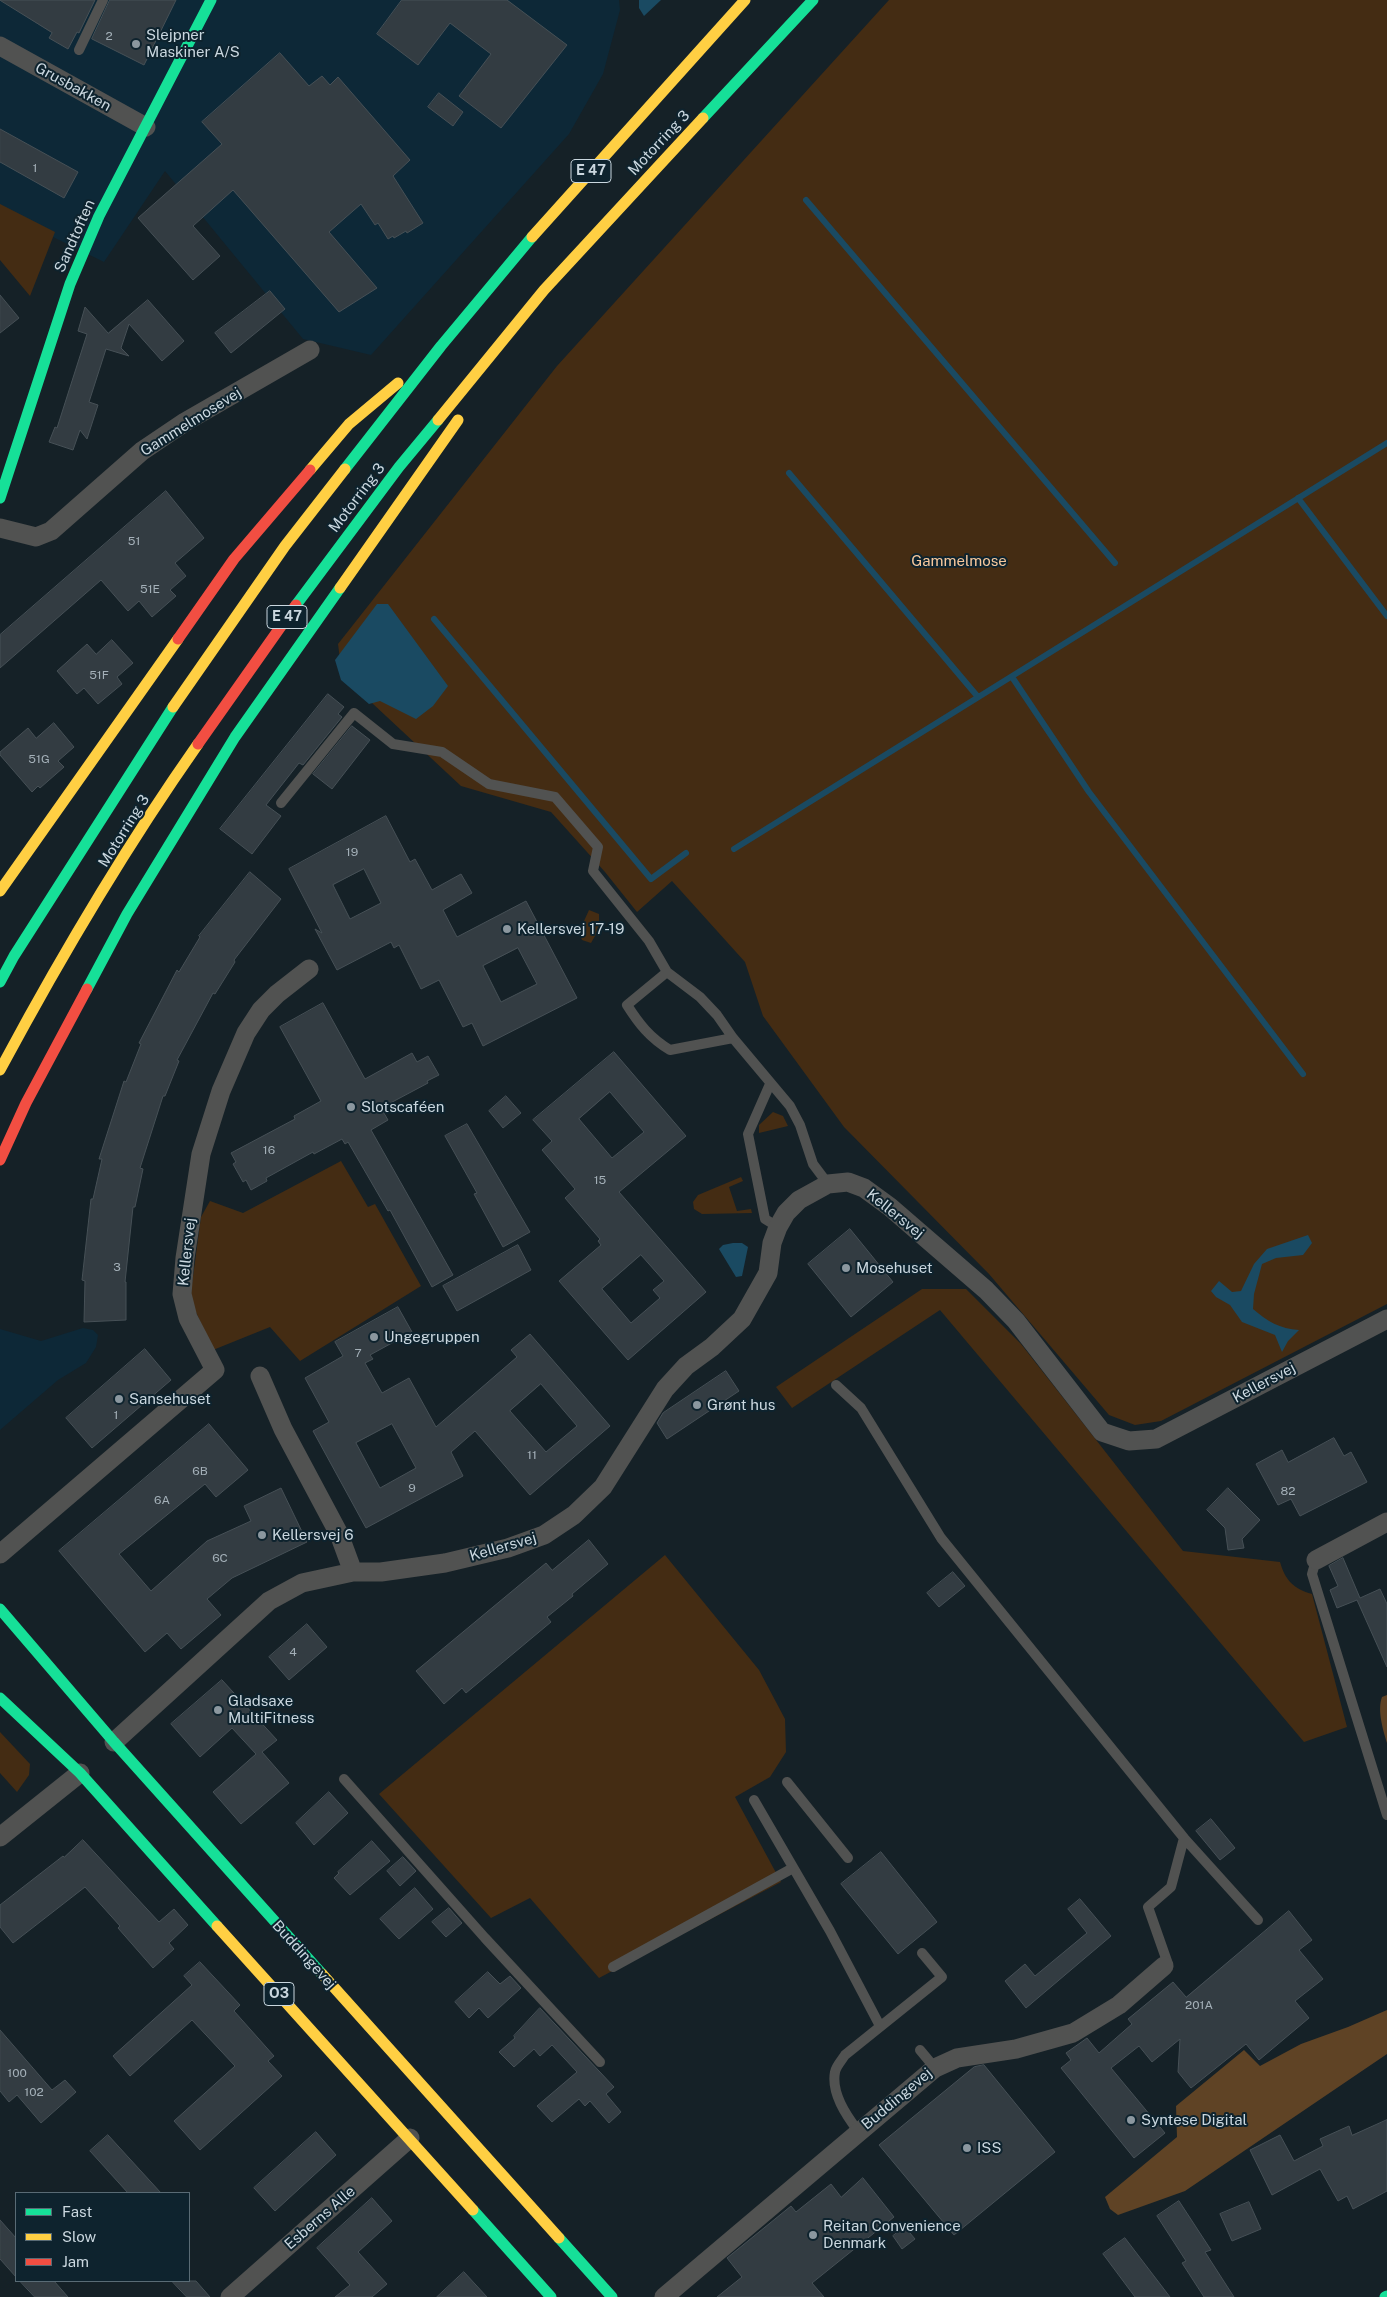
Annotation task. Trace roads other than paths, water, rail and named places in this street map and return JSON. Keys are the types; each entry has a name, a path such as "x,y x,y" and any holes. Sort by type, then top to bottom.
{"main road":[{"name":"Sandtoften","path":"0,498 70,284 99,216 211,0"},
{"name":"Motorring 3","path":"0,982 14,956 160,725 285,546 441,346 543,224 746,0"},
{"name":"Motorring 3","path":"0,1070 44,988 171,783 287,617 399,467 544,290 812,0"},
{"path":"478,389 544,290"},
{"path":"0,891 234,559 349,424 441,346"},
{"path":"0,1160 26,1104 127,914 230,746 462,413"},
{"name":"Buddingevej","path":"0,1609 114,1742 612,2297"},
{"name":"O3","path":"0,1698 80,1773 551,2297"}],"street":[{"name":"Grusbakken","path":"0,46 146,127"},
{"name":"Gammelmosevej","path":"0,528 36,537 51,530 142,452 185,422 310,350"},
{"name":"Kellersvej","path":"0,1554 215,1370 188,1318 182,1294 185,1258 201,1154 221,1091 246,1033 261,1010 309,969"},
{"name":"Kellersvej","path":"114,1742 269,1601 302,1583 353,1572 381,1572 446,1562 508,1548 544,1535 574,1515 603,1486 665,1389 686,1366 712,1347 742,1319 768,1273 772,1243 786,1213 800,1200 828,1184 848,1182 864,1188 890,1207 986,1290 1016,1321 1102,1432 1129,1441 1156,1439 1387,1319"},
{"path":"260,1376 283,1429 339,1534 353,1572"},
{"path":"1316,1560 1387,1522"},
{"path":"0,1837 80,1773"},
{"name":"Buddingevej","path":"664,2297 858,2131 935,2068 957,2058 1016,2049 1073,2033 1118,2004 1166,1965"},
{"name":"Esberns Alle","path":"230,2297 410,2138"}],"lane":[{"path":"79,50 103,0"},
{"path":"281,803 354,714 393,744 442,752 489,784 555,797 598,847 594,872 650,941 667,972 700,998 717,1015 733,1038 790,1106 800,1125 814,1164 828,1184"},
{"path":"667,972 627,1005 642,1029 653,1040 670,1050 733,1038"},
{"path":"770,1084 748,1134 765,1219 778,1227"},
{"path":"836,1385 861,1408 941,1538 1184,1838 1258,1920"},
{"path":"1316,1560 1312,1574 1387,1815"},
{"path":"344,1780 485,1938 600,2062"},
{"path":"787,1782 848,1858"},
{"path":"754,1800 830,1931 880,2026"},
{"path":"1166,1965 1148,1907 1171,1887 1184,1838"},
{"path":"614,1967 793,1868"},
{"path":"858,2131 849,2119 836,2092 835,2071 845,2055 942,1977 922,1953"},
{"path":"920,2050 935,2068"}],"waterway":[{"path":"806,200 1115,563"},
{"path":"734,849 1387,443"},
{"path":"789,473 978,697"},
{"path":"1298,498 1387,616"},
{"path":"434,619 651,879 686,853"},
{"path":"1012,677 1089,792 1303,1074"}],"place":[{"name":"Slejpner Maskiner A/S","path":"136,44"},
{"name":"Kellersvej 17-19","path":"507,929"},
{"name":"Slotscaféen","path":"351,1107"},
{"name":"Mosehuset","path":"846,1268"},
{"name":"Ungegruppen","path":"374,1337"},
{"name":"Sansehuset","path":"119,1399"},
{"name":"Grønt hus","path":"697,1405"},
{"name":"Kellersvej 6","path":"262,1535"},
{"name":"Gladsaxe MultiFitness","path":"218,1710"},
{"name":"Syntese Digital","path":"1131,2120"},
{"name":"ISS","path":"967,2148"},
{"name":"Reitan Convenience Denmark","path":"813,2235"}],"park label":[{"name":"Gammelmose","path":"959,561"}]}
